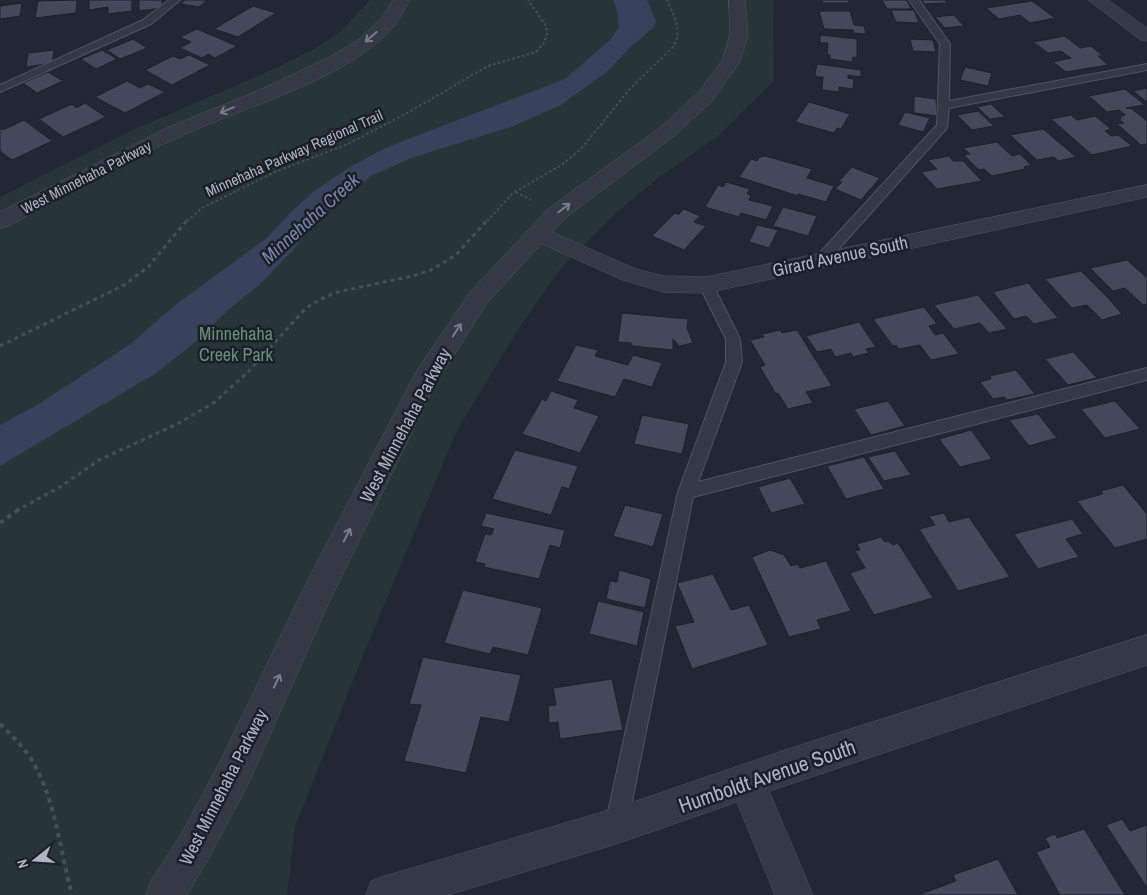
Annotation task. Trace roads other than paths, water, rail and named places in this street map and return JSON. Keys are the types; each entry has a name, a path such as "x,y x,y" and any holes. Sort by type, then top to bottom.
{"street":[{"name":"West Minnehaha Parkway","path":"0,221 66,185 177,131 323,69 357,49 383,27 402,0"},
{"name":"West Minnehaha Parkway","path":"166,895 194,848 234,773 316,596 425,380 479,297 540,234 556,214 668,131 706,97 731,61 739,35 737,0"},
{"path":"1097,0 1147,36"},
{"name":"Girard Avenue South","path":"540,234 628,274 663,284 706,285 1147,191"},
{"name":"Humboldt Avenue South","path":"385,895 616,826 1147,650"},
{"path":"746,782 794,895"}],"lane":[{"path":"0,89 147,22 175,0"},
{"path":"822,259 943,126 945,44 914,0"},
{"path":"945,105 1147,67"},
{"path":"616,826 686,492 734,362 733,339 706,285"},
{"path":"686,492 1147,374"}],"water":[{"name":"Minnehaha Creek","path":"613,0 647,0 656,21 653,28 628,49 609,70 561,105 511,127 411,158 371,176 319,217 293,250 258,286 228,310 198,340 156,373 0,466 0,425 39,404 132,343 175,305 267,238 314,191 350,167 385,148 565,79 611,39 619,27 617,10"}],"park label":[{"name":"Minnehaha Creek Park","path":"236,343"}]}
